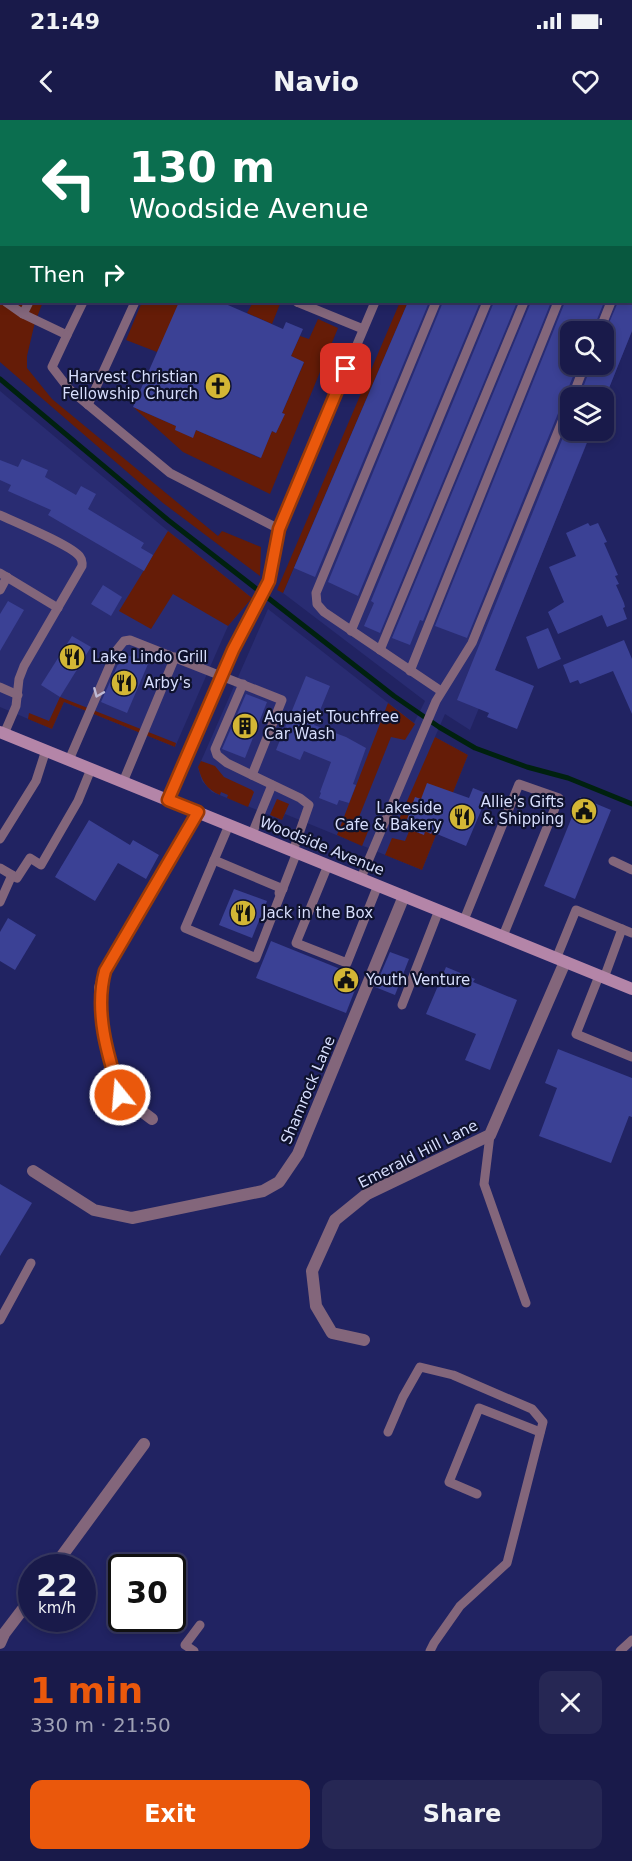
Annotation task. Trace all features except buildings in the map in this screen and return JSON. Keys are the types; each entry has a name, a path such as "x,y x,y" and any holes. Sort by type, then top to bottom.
{"main road":[{"name":"Woodside Avenue","path":"2,733 632,989"}],"street":[{"path":"152,1119 120,1095 103,1032 100,988 105,971 198,812"},
{"name":"Shamrock Lane","path":"33,1171 94,1210 132,1218 263,1191 279,1182 298,1154 404,896"},
{"name":"Emerald Hill Lane","path":"364,1340 332,1333 316,1306 312,1270 335,1220 367,1194 490,1135 561,960"},
{"path":"63,1554 144,1444"},
{"path":"0,1643 18,1616"}],"lane":[{"path":"7,303 23,314 67,335"},
{"path":"23,314 28,303"},
{"path":"83,303 52,367 69,389 170,473 279,529"},
{"path":"88,405 135,303"},
{"path":"299,303 363,329"},
{"path":"168,800 233,650 269,581 279,529 375,303"},
{"path":"436,303 316,593 316,604 351,631 441,691"},
{"path":"351,631 487,303"},
{"path":"380,650 524,303"},
{"path":"410,671 558,303"},
{"path":"603,321 611,303"},
{"path":"361,878 436,701 472,643 560,427"},
{"path":"0,515 50,538 79,555 82,566 24,666 19,679 14,713 2,733"},
{"path":"0,590 4,575 58,608"},
{"path":"69,760 116,651 124,641 137,641 282,700 252,774"},
{"path":"123,782 175,657"},
{"path":"229,825 186,928 256,958 283,888 309,805 300,798 217,755 215,749 243,684"},
{"path":"0,687 18,694"},
{"path":"0,838 36,781 45,750"},
{"path":"0,868 17,878 30,858 41,865 78,801 91,769"},
{"path":"464,920 519,784 559,798 503,936"},
{"path":"252,834 272,785"},
{"path":"214,860 283,888"},
{"path":"613,861 632,870"},
{"path":"328,865 296,943 346,963 378,885"},
{"path":"0,902 12,875"},
{"path":"402,1005 439,910"},
{"path":"561,960 576,910 632,933"},
{"path":"622,929 576,1034 632,1057"},
{"path":"490,1135 484,1184 526,1303"},
{"path":"0,1320 31,1263"},
{"path":"388,1432 403,1397 420,1367 453,1375 532,1409 543,1422 507,1563 460,1606 430,1651"},
{"path":"477,1494 449,1482 479,1408 540,1432"},
{"path":"194,1651 184,1645 200,1625"},
{"path":"620,1651 632,1640"}],"shaded area":[{"path":"0,303 43,303 35,322 27,356 27,368 52,399 218,536 222,531 261,547 260,576 163,503 0,362"},
{"path":"142,303 182,303 157,352 126,340"},
{"path":"252,303 280,304 272,324 247,313"},
{"path":"400,303 408,303 283,593 277,590"},
{"path":"408,303 632,303 632,331 609,387 560,387 560,441 588,441 470,730 445,714 435,737 468,755 422,870 285,814 282,820 212,792 202,781 198,768 268,609 414,723 425,701 283,593"},
{"path":"318,319 338,328 270,494 183,452 133,407 176,426 193,437 196,430 260,458 272,431 276,433 284,414 282,413 304,363 291,356 300,336 309,339"},
{"path":"0,391 252,598 228,626 175,747 64,702 52,729 0,707"},
{"path":"168,531 252,598 228,626 173,594 151,629 119,611"},
{"path":"60,697 176,743 175,747 64,702 52,729 28,719 29,713 49,721"},
{"path":"388,703 415,724 405,740 391,737 357,822 369,829 362,846 337,835"},
{"path":"435,737 468,755 422,870 385,855 392,838 405,841 410,829 397,824"},
{"path":"201,761 215,766 224,777 252,790 254,792 248,807 227,798 228,795 221,792 220,795 215,793 208,787 198,767"},
{"path":"277,799 289,804 282,820 270,815"}],"waterway":[{"path":"0,379 168,520 394,696 439,727 475,748 527,767 568,778 632,804"}],"place":[{"name":"Harvest Christian Fellowship Church","path":"218,386"},
{"name":"Lake Lindo Grill","path":"72,657"},
{"name":"Arby's","path":"124,683"},
{"name":"Aquajet Touchfree Car Wash","path":"245,726"},
{"name":"Allie's Gifts & Shipping","path":"584,811"},
{"name":"Lakeside Cafe & Bakery","path":"462,817"},
{"name":"Jack in the Box","path":"243,913"},
{"name":"Youth Venture","path":"346,980"}],"route":[{"path":"120,1095 103,1032 100,988 105,971 198,812 168,800 233,650 269,581 279,529 346,369"}]}
